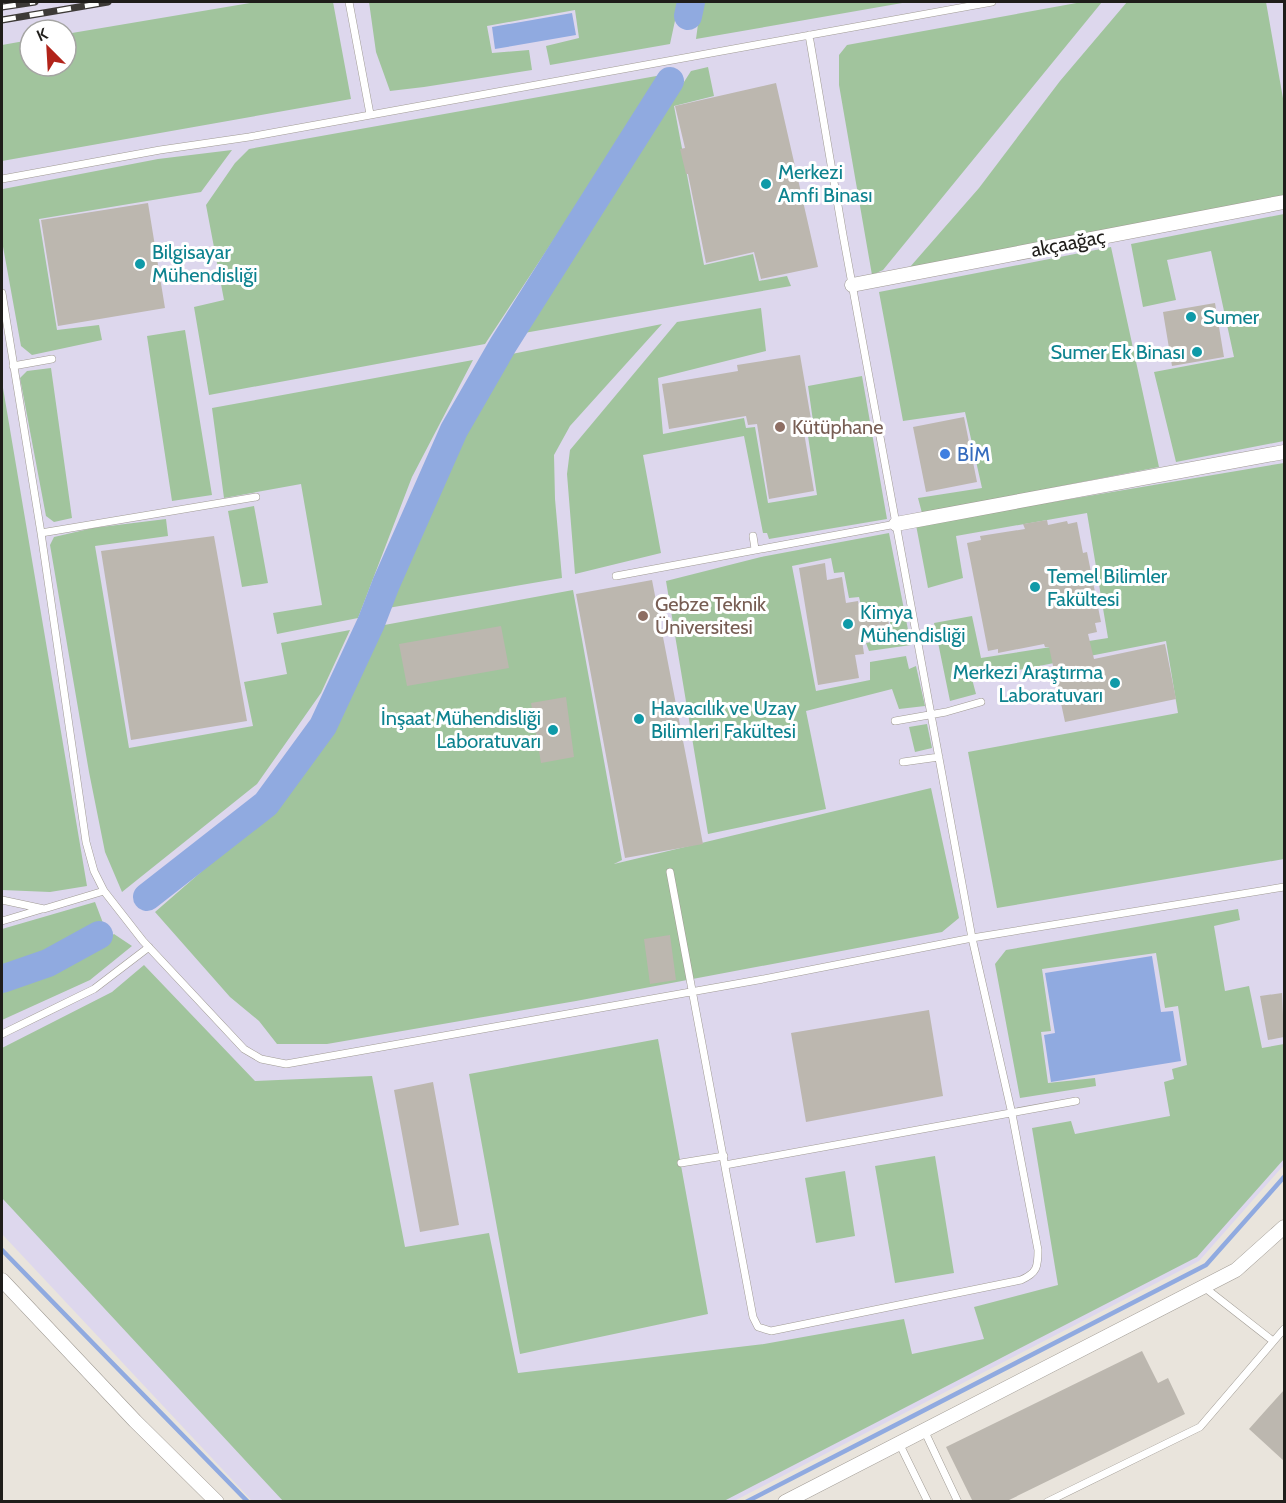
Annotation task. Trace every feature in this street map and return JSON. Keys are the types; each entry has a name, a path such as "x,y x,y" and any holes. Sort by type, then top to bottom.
{"street":[{"name":"akçaağaç","path":"852,285 1284,202"},
{"path":"896,524 1284,452"},
{"path":"784,1502 1236,1270 1284,1227"},
{"path":"2,1280 135,1420 217,1502"}],"lane":[{"path":"349,2 370,114"},
{"path":"2,179 992,2"},
{"path":"670,872 753,1317 758,1327 771,1332 1021,1280 1032,1275 1038,1264 1038,1250 1012,1113 972,938 852,285 809,35"},
{"path":"2,293 41,532 86,842 94,871 104,891 148,947 244,1049 261,1059 286,1064 693,992 972,938 1284,887"},
{"path":"13,366 52,359"},
{"path":"41,532 256,497"},
{"path":"615,576 896,524"},
{"path":"753,536 755,549"},
{"path":"895,721 946,712 981,702"},
{"path":"903,762 939,757"},
{"path":"2,921 104,891"},
{"path":"2,900 44,909"},
{"path":"2,1034 94,989 148,947"},
{"path":"725,1165 1076,1101"},
{"path":"681,1163 724,1155"},
{"path":"1204,1287 1273,1341"},
{"path":"1047,1502 1200,1427 1284,1329"},
{"path":"924,1430 958,1502"},
{"path":"899,1443 928,1502"}],"shaded area":[{"name":"Gebze Teknik Üniversitesi","path":"2,2 1284,2 1284,1165 1199,1261 734,1501 253,1502 2,1234"}],"green space":[{"path":"256,2 333,2 351,99 2,161 2,45 18,42 18,78 78,78 78,32"},
{"path":"369,2 679,2 670,44 550,65 546,46 579,38 575,10 487,26 492,53 529,50 532,70 390,91 376,52"},
{"path":"701,2 908,2 696,39"},
{"path":"1082,2 1102,2 883,270 872,275 839,85 839,55 847,45"},
{"path":"1127,2 1266,2 1284,104 1284,197 910,267 979,188 1060,81"},
{"path":"708,67 714,96 674,106 704,265 753,254 759,281 787,276 791,286 524,333 691,71"},
{"path":"662,75 485,344 209,395 194,307 224,300 206,205 235,163 249,149"},
{"path":"232,150 201,192 39,219 57,330 99,325 102,340 32,355 21,346 2,241 3,189 158,159"},
{"path":"1284,214 1284,441 1176,462 1154,372 1234,357 1211,251 1167,260 1176,300 1143,307 1131,244"},
{"path":"1111,247 1159,467 922,513 918,498 982,488 965,412 903,421 879,292"},
{"path":"761,308 766,351 658,378 663,434 744,418 746,428 755,427 768,503 817,495 806,423 813,421 808,386 862,376 887,519 769,539 767,533 763,533 744,436 643,455 661,553 575,574 567,474 570,450 677,322"},
{"path":"662,324 570,426 554,455 555,499 562,578 388,608 462,435 507,355"},
{"path":"185,330 212,495 172,501 147,336"},
{"path":"473,360 412,477 358,618 277,634 273,613 322,605 301,484 224,498 212,408"},
{"path":"51,368 72,518 54,522 46,516 20,378 27,371"},
{"path":"2,382 87,886 50,892 2,890"},
{"path":"1284,463 1284,859 997,908 968,752 1178,713 1166,641 972,679 976,694 950,701 934,623 972,616 981,658 1108,638 1087,513 956,536 963,578 928,588 916,525"},
{"path":"254,506 268,583 242,587 228,511"},
{"path":"166,519 168,536 95,546 129,748 253,726 244,682 287,674 281,643 350,630 321,693 257,784 122,892 105,852 50,545 54,537 93,528"},
{"path":"889,533 911,645 869,651 866,643 893,638 887,606 862,609 859,597 849,598 844,572 834,573 831,558 792,566 816,691 870,680 870,662 906,656 909,669 916,666 925,706 899,709 892,689 806,711 826,809 708,834 666,581 761,557"},
{"path":"573,590 622,860 614,864 931,788 959,918 942,932 576,1001 327,1044 277,1044 259,1021 230,997 155,912 276,807 334,721 379,626"},
{"path":"927,724 932,748 915,752 909,727"},
{"path":"95,902 103,923 47,955 2,970 2,929"},
{"path":"1238,909 1240,920 1214,926 1225,991 1249,986 1262,1048 1284,1044 1284,1159 1197,1257 724,1501 283,1501 2,1198 2,1048 112,992 144,965 255,1081 372,1076 405,1247 489,1233 518,1373 764,1344 904,1319 912,1354 984,1339 974,1307 1058,1285 1032,1128 1071,1121 1075,1134 1170,1116 1164,1082 1174,1079 1172,1069 1187,1065 1178,1006 1165,1008 1156,953 1042,969 1051,1031 1041,1032 1048,1083 1095,1078 1096,1086 1020,1098 995,964 1006,950"},
{"path":"114,934 132,946 90,980 2,1020 2,985 82,956"},
{"path":"658,1039 708,1314 520,1354 469,1074"},
{"path":"935,1156 954,1273 895,1283 875,1166"},
{"path":"845,1171 855,1236 816,1243 805,1178"}],"water":[{"path":"572,13 576,35 495,49 492,27"},
{"path":"1152,956 1161,1012 1173,1011 1181,1061 1051,1082 1044,1035 1055,1033 1045,973"}],"building":[{"name":"Merkezi Amfi Binası","path":"776,83 818,267 761,279 754,252 706,263 688,174 686,174 680,149 685,148 675,106"},
{"name":"Bilgisayar Mühendisliği","path":"148,203 165,308 58,326 41,220"},
{"path":"1215,303 1224,357 1172,366 1163,312"},
{"name":"Kütüphane","path":"800,355 811,419 802,421 814,491 769,499 757,424 748,425 746,416 669,429 662,384 738,371 737,365"},
{"name":"BİM","path":"964,417 977,482 926,492 913,427"},
{"name":"Temel Bilimler Fakültesi","path":"1047,520 1048,525 1067,521 1068,524 1077,522 1083,553 1087,552 1101,622 1095,623 1097,632 1088,634 1094,659 1165,644 1176,699 1065,722 1049,647 1045,647 1044,644 998,653 998,649 988,651 967,543 981,540 980,536 1025,529 1023,524"},
{"path":"214,536 247,721 131,740 101,551"},
{"name":"Kimya Mühendisliği","path":"825,563 827,580 842,577 846,603 858,601 860,613 886,609 891,635 862,640 864,654 855,655 859,678 818,685 799,568"},
{"name":"Havacılık ve Uzay Bilimleri Fakültesi","path":"652,580 703,844 625,858 576,594"},
{"path":"501,626 509,668 407,686 399,644"},
{"name":"İnşaat Mühendisliği Laboratuvarı","path":"566,697 574,757 541,763 531,703"},
{"path":"670,935 676,980 650,984 644,939"},
{"path":"1282,993 1284,1037 1268,1040 1260,996"},
{"path":"929,1010 943,1096 806,1122 791,1033"},
{"path":"433,1082 459,1225 420,1232 394,1090"},
{"path":"1142,1351 1158,1383 1168,1378 1185,1414 1005,1502 973,1502 946,1447"},
{"path":"1284,1390 1284,1461 1249,1429"}],"waterway":[{"path":"688,16 691,2"},
{"path":"147,897 266,804 323,726 371,623 454,430 503,345 670,81"},
{"path":"2,979 48,963 99,935"},
{"path":"746,1502 1206,1265 1284,1177"},
{"path":"2,1250 248,1502"}],"railway":[{"path":"2,7 35,2"},
{"path":"2,20 108,2"}],"place":[{"name":"Merkezi Amfi Binası","path":"766,184"},
{"name":"Bilgisayar Mühendisliği","path":"140,264"},
{"name":"Sumer","path":"1191,317"},
{"name":"Sumer Ek Binası","path":"1197,352"},
{"name":"Kütüphane","path":"780,427"},
{"name":"BİM","path":"945,454"},
{"name":"Temel Bilimler Fakültesi","path":"1035,587"},
{"name":"Gebze Teknik Üniversitesi","path":"643,616"},
{"name":"Kimya Mühendisliği","path":"848,624"},
{"name":"Merkezi Araştırma Laboratuvarı","path":"1115,683"},
{"name":"Havacılık ve Uzay Bilimleri Fakültesi","path":"639,719"},
{"name":"İnşaat Mühendisliği Laboratuvarı","path":"553,730"}]}
